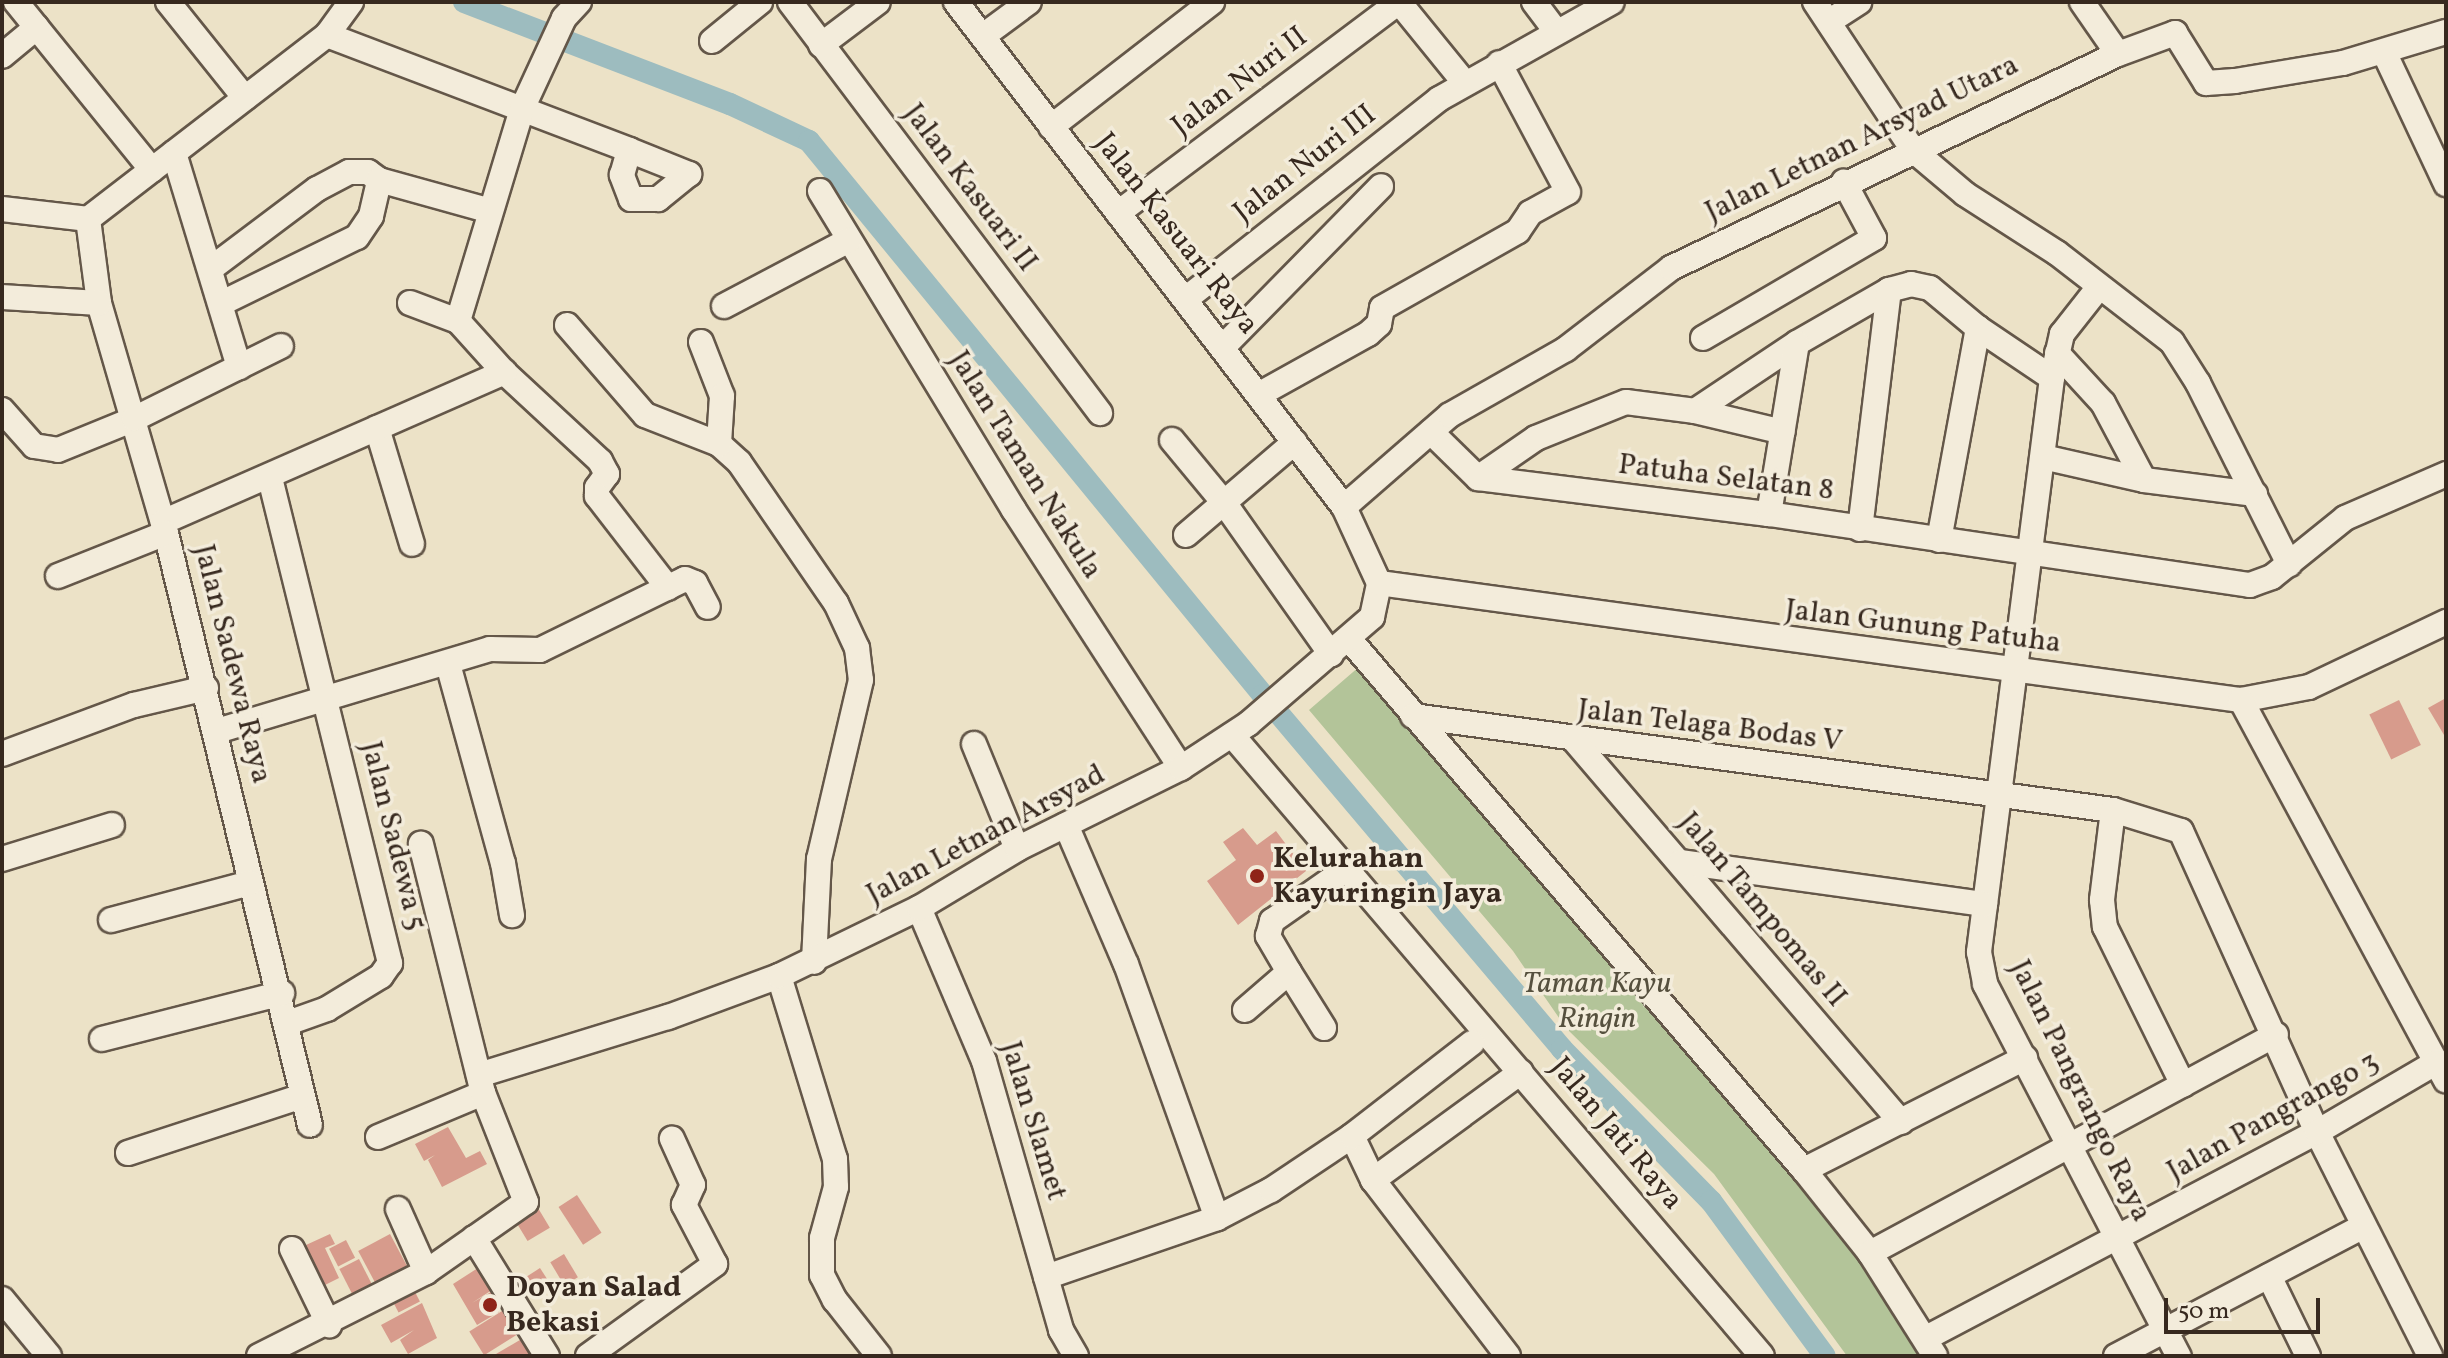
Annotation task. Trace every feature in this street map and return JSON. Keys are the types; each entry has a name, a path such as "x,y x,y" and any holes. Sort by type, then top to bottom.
{"street":[{"path":"16,2 152,170"},
{"path":"168,2 245,98"},
{"path":"2,209 88,219 327,35 351,2"},
{"path":"712,41 760,2"},
{"name":"Jalan Kasuari II","path":"790,2 1100,413"},
{"path":"821,45 878,2"},
{"name":"Jalan Kasuari Raya","path":"956,2 1224,346 1344,507"},
{"path":"983,36 1029,2"},
{"path":"1051,127 1212,2"},
{"path":"1399,2 1464,82"},
{"name":"Jalan Nuri II","path":"1118,213 1399,2"},
{"path":"1534,2 1556,31"},
{"name":"Jalan Nuri III","path":"1187,298 1464,82 1612,2"},
{"path":"1859,2 1822,12 1913,150 1965,194 2172,342 2187,361 2289,564"},
{"path":"2082,2 2118,54"},
{"path":"458,321 487,210 522,109 543,61 572,10"},
{"path":"2,56 37,27"},
{"name":"Jalan Letnan Arsyad Utara","path":"1344,507 1470,401 1566,349 1661,274 1844,182 2118,54 2175,33 2206,83 2308,70 2384,52 2446,32"},
{"path":"327,35 629,150 689,174 658,199 631,199 622,175 629,150"},
{"path":"2384,52 2446,184"},
{"path":"1260,394 1368,334 1378,325 1382,308 1518,231 1530,213 1568,192 1499,63"},
{"path":"174,153 213,267 239,367"},
{"path":"213,267 317,189 349,172 368,172 379,180 487,210"},
{"path":"222,303 357,237 371,216 379,180"},
{"path":"1703,338 1874,238 1844,182"},
{"path":"1224,346 1381,186"},
{"name":"Jalan Taman Nakula","path":"820,191 1014,510 1181,768"},
{"name":"Jalan Sadewa Raya","path":"88,219 99,303 134,419 206,688 250,883 282,993 310,1125"},
{"path":"724,306 849,240"},
{"path":"1695,411 1797,343 1889,290 1926,286 1978,328 2052,378"},
{"name":"Jalan Pangrango Raya","path":"2099,287 2069,322 2057,353 2052,378 1979,952 1985,984 2179,1356"},
{"path":"1860,529 1889,290"},
{"path":"2,297 99,303"},
{"path":"410,303 458,321 504,372 607,471 596,491 617,526 668,588"},
{"path":"567,325 645,415 719,444 739,462 836,603 862,662 819,859 814,962"},
{"path":"1939,540 1978,328"},
{"path":"701,342 722,396 719,444"},
{"path":"1769,514 1797,343"},
{"path":"2,410 34,446 44,450 134,419 281,346"},
{"path":"2057,353 2103,403 2144,480"},
{"path":"58,576 504,372"},
{"path":"1431,432 1478,478 1536,438 1608,406 1641,403 1695,411 1783,432"},
{"path":"377,428 412,544"},
{"path":"1172,440 1340,646 1413,716 1804,1170 1870,1253 1931,1347"},
{"path":"1186,535 1295,442"},
{"path":"2043,457 2144,480 2255,494"},
{"name":"Patuha Selatan 8","path":"1478,478 1769,514 2029,556 2250,585 2289,564 2345,518 2446,474"},
{"path":"270,478 327,700"},
{"path":"1344,507 1379,583"},
{"path":"217,731 490,649 540,650 689,579 708,607"},
{"name":"Jalan Letnan Arsyad","path":"378,1137 481,1084 814,962 919,908 1017,849 1181,768 1240,730 1372,617 1379,583"},
{"name":"Jalan Gunung Patuha","path":"1379,583 2241,700 2309,687 2446,622"},
{"path":"448,664 503,863 512,915"},
{"path":"2,754 134,705 206,688"},
{"name":"Jalan Sadewa 5","path":"288,1023 327,1009 376,980 390,965 327,700"},
{"path":"2241,700 2442,1071"},
{"name":"Jalan Telaga Bodas V","path":"1413,716 2113,810 2172,826 2188,838 2317,1132 2362,1227 2430,1356"},
{"name":"Jalan Jati Raya","path":"1240,730 1346,869 1762,1356"},
{"name":"Jalan Tampomas II","path":"1574,740 1901,1122"},
{"path":"974,744 1017,849"},
{"path":"2113,810 2102,900 2105,927 2183,1085"},
{"path":"2,859 112,825"},
{"path":"1066,825 1126,964 1217,1218"},
{"path":"259,1356 329,1325 426,1272 522,1209 527,1199 481,1084 421,844"},
{"path":"1681,862 1985,904"},
{"path":"1324,1028 1268,936 1272,921 1346,869"},
{"path":"111,920 250,883"},
{"name":"Jalan Slamet","path":"919,908 984,1061 1061,1330 1076,1356"},
{"path":"1245,1010 1289,972"},
{"path":"779,976 835,1159 836,1187 822,1238 822,1275 835,1300 879,1356"},
{"path":"102,1039 282,993"},
{"path":"1870,1253 2276,1034"},
{"path":"1046,1277 1217,1218 1352,1136 1472,1043"},
{"path":"1804,1170 2025,1058"},
{"name":"Jalan Pangrango 3","path":"1931,1347 2117,1237 2317,1132 2442,1071"},
{"path":"1373,1180 1521,1072"},
{"path":"128,1153 302,1096"},
{"path":"1352,1136 1373,1180 1499,1354"},
{"path":"588,1356 715,1264 684,1205 693,1185 672,1139"},
{"path":"398,1209 426,1272"},
{"path":"2116,1356 2362,1227"},
{"path":"474,1238 547,1356"},
{"path":"292,1249 329,1325"},
{"path":"2269,1276 2308,1356"},
{"path":"2,1299 49,1356"}],"green space":[{"name":"Taman Kayu Ringin","path":"1360,666 1809,1183 1932,1356 1847,1356 1714,1174 1566,1028 1513,951 1309,710"}],"building":[{"path":"2446,698 2446,734 2444,735 2428,708"},
{"path":"2399,700 2421,745 2391,759 2369,714"},
{"name":"Kelurahan Kayuringin Jaya","path":"1243,828 1257,845 1276,831 1306,871 1238,925 1207,881 1236,860 1223,842"},
{"path":"448,1127 466,1158 480,1151 487,1164 442,1187 428,1160 435,1155 424,1161 415,1144"},
{"path":"577,1195 602,1233 583,1245 559,1207"},
{"path":"538,1208 550,1228 528,1241 516,1221"},
{"path":"330,1234 335,1244 325,1248 339,1278 323,1286 295,1250"},
{"path":"390,1234 409,1269 377,1286 358,1251"},
{"path":"346,1240 355,1258 338,1266 329,1249"},
{"path":"564,1254 578,1277 564,1285 550,1262"},
{"path":"359,1259 375,1291 356,1301 339,1269"},
{"path":"481,1266 495,1288 472,1303 496,1289 504,1303 496,1307 499,1312 477,1325 453,1284"},
{"path":"540,1268 553,1288 537,1298 524,1278"},
{"path":"414,1290 420,1302 399,1312 393,1301"},
{"path":"422,1303 437,1338 408,1354 400,1340 414,1330 391,1343 381,1325"},
{"path":"510,1306 525,1330 484,1355 469,1331"},
{"path":"525,1337 536,1356 497,1356 496,1354"}],"waterway":[{"path":"464,2 730,104 809,141 1263,695 1562,1049 1711,1201 1825,1356"}],"place":[{"name":"Kelurahan Kayuringin Jaya","path":"1257,876"},
{"name":"Doyan Salad Bekasi","path":"490,1305"}]}
